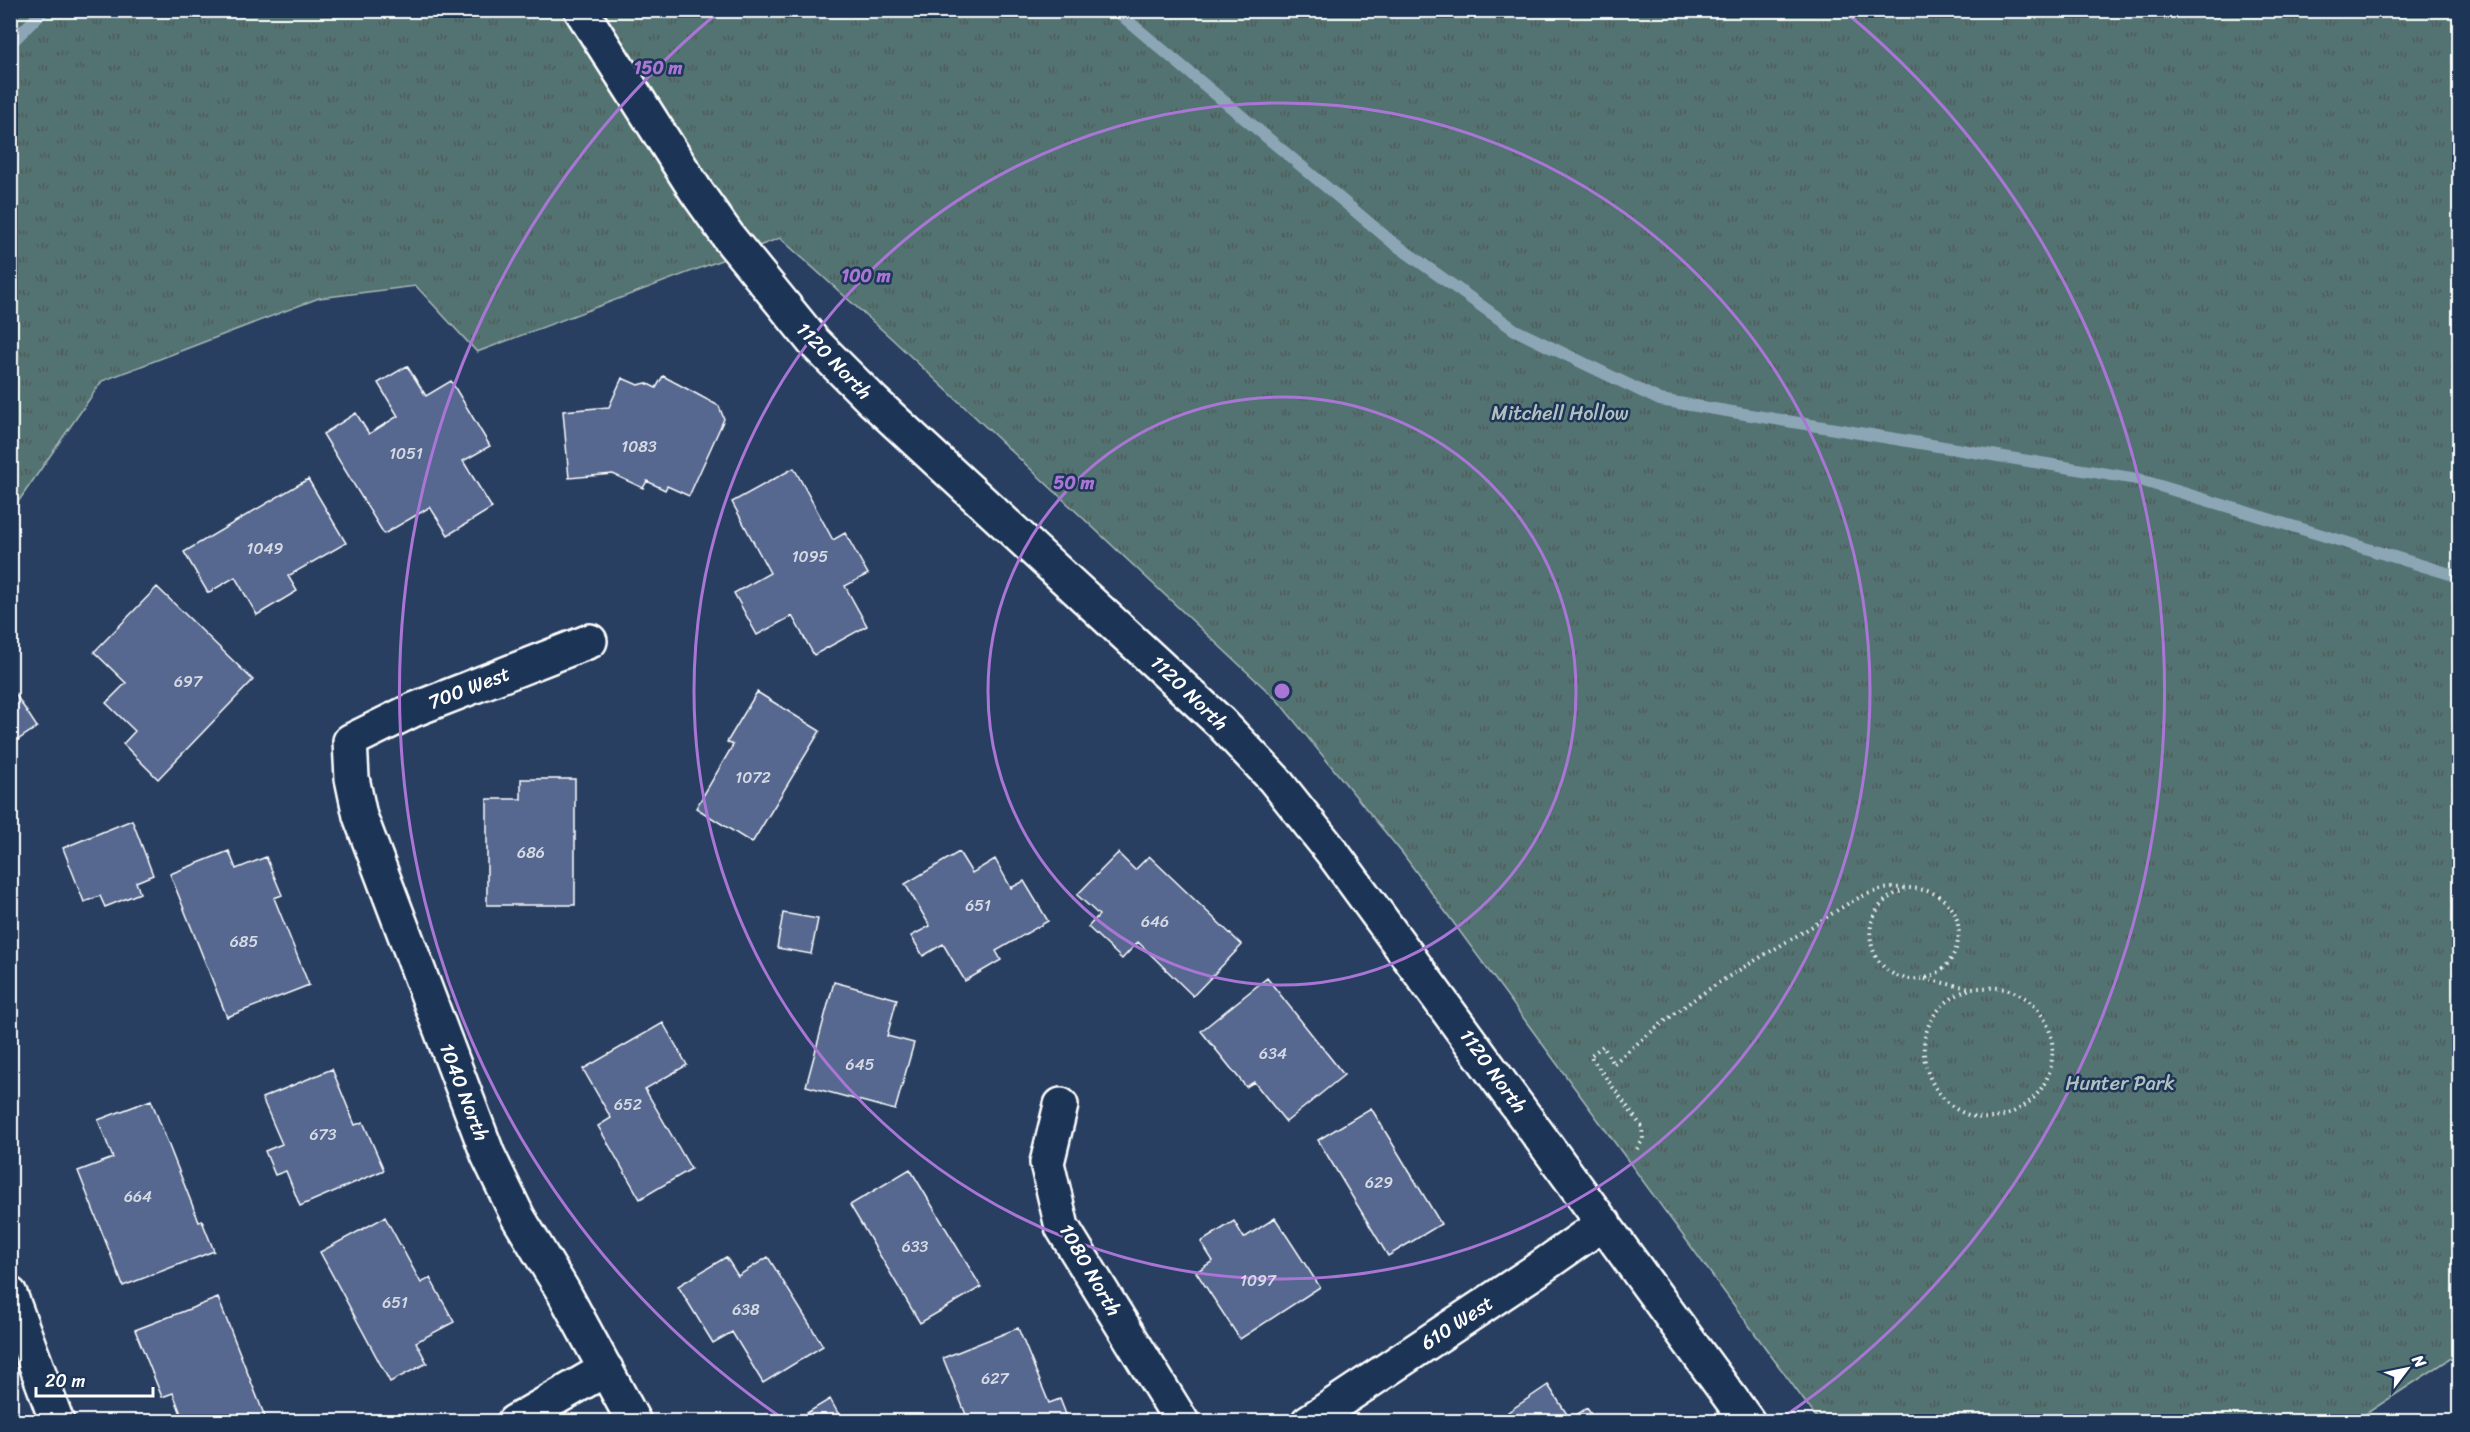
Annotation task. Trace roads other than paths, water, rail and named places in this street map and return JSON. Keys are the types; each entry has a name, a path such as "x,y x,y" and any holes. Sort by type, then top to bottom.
{"street":[{"name":"1120 North","path":"581,10 696,191 784,308 873,401 1213,716 1274,779 1409,956 1748,1422"},
{"name":"700 West","path":"350,741 413,710 590,641"},
{"name":"1040 North","path":"350,741 352,778 360,816 488,1155 518,1217 634,1422"},
{"name":"1080 North","path":"1061,1105 1047,1163 1062,1227 1182,1422"},
{"name":"610 West","path":"1308,1422 1604,1223"},
{"path":"10,1294 57,1422"},
{"path":"514,1422 606,1369"}],"waterway":[{"path":"10,44 44,10"},
{"path":"1115,10 1392,242 1515,330 1660,400 2137,479 2460,577"}],"park label":[{"name":"Mitchell Hollow","path":"1560,413"},
{"name":"Hunter Park","path":"2120,1083"}]}
